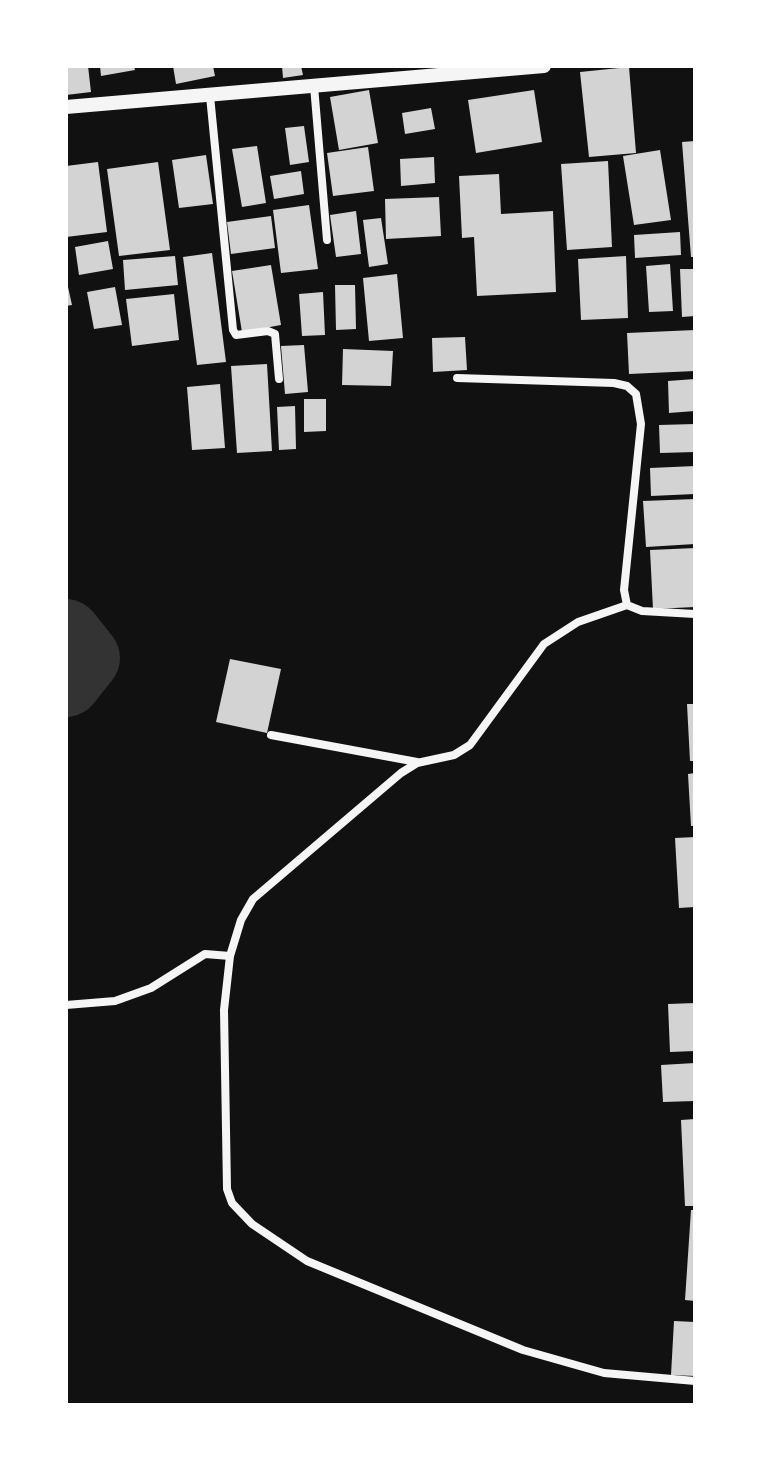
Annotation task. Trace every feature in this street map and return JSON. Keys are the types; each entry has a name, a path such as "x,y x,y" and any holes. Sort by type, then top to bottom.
{"street":[{"path":"66,107 544,66"},
{"path":"314,86 327,240"},
{"path":"210,96 233,330 236,335 268,331 275,334 279,379"},
{"path":"457,378 614,383 627,386 636,394 641,424 624,590 627,605"},
{"path":"271,735 417,763 454,755 470,745 544,644 578,622 627,605 642,611 695,614"},
{"path":"417,763 253,899 230,956 224,1010 227,1189 239,1213 266,1235 307,1261 523,1350 604,1373 695,1381"},
{"path":"66,1005 115,1001 151,988 205,954 230,956"}],"building":[{"path":"66,66 88,66 91,92 66,95"},
{"path":"100,66 134,66 135,70 101,76"},
{"path":"173,66 213,66 215,76 176,84"},
{"path":"282,66 301,66 303,75 283,78"},
{"path":"629,67 636,153 589,157 580,72"},
{"path":"369,90 378,143 339,150 330,97"},
{"path":"534,90 542,142 476,153 468,100"},
{"path":"431,108 435,129 405,134 402,113"},
{"path":"304,126 309,162 290,165 285,128"},
{"path":"695,141 695,257 691,257 682,142"},
{"path":"257,146 266,203 242,207 232,149"},
{"path":"368,147 374,191 333,196 327,153"},
{"path":"660,150 671,220 634,225 623,156"},
{"path":"206,155 213,204 179,208 172,160"},
{"path":"434,157 435,183 401,186 400,159"},
{"path":"608,161 612,247 567,250 561,164"},
{"path":"98,162 107,232 66,237 66,166"},
{"path":"158,162 170,250 119,256 107,169"},
{"path":"301,171 304,194 274,199 270,176"},
{"path":"499,174 501,214 553,211 556,292 477,296 474,237 462,238 459,176"},
{"path":"439,197 441,236 386,239 385,199"},
{"path":"309,205 318,269 281,273 273,210"},
{"path":"356,211 361,254 336,257 330,215"},
{"path":"271,216 275,248 231,254 227,222"},
{"path":"381,218 388,264 369,267 363,220"},
{"path":"680,232 681,255 635,258 634,235"},
{"path":"108,241 113,269 79,275 75,247"},
{"path":"212,253 226,362 197,365 183,257"},
{"path":"175,256 178,285 125,290 123,260"},
{"path":"626,256 628,318 581,320 578,259"},
{"path":"670,264 673,311 649,312 646,266"},
{"path":"271,265 281,325 242,332 232,271"},
{"path":"680,269 695,269 695,316 682,317"},
{"path":"397,274 403,338 369,341 363,278"},
{"path":"66,278 72,305 66,306"},
{"path":"335,285 355,285 356,329 336,330"},
{"path":"115,287 122,325 94,329 87,292"},
{"path":"323,292 325,335 302,336 299,294"},
{"path":"174,294 179,340 132,346 126,299"},
{"path":"695,330 695,371 629,374 627,333"},
{"path":"465,337 467,370 433,372 432,338"},
{"path":"304,345 308,392 285,394 281,346"},
{"path":"343,349 393,351 391,386 342,385"},
{"path":"267,364 272,451 237,453 231,366"},
{"path":"695,379 695,411 669,413 668,381"},
{"path":"220,384 225,448 192,450 187,387"},
{"path":"304,399 326,399 326,431 304,432"},
{"path":"295,406 296,449 279,450 277,407"},
{"path":"695,424 695,452 660,453 659,425"},
{"path":"695,466 695,494 651,496 650,468"},
{"path":"695,499 695,544 646,547 643,501"},
{"path":"695,548 695,607 653,609 650,550"},
{"path":"230,659 281,669 267,733 216,722"},
{"path":"687,704 695,704 695,761 690,761"},
{"path":"695,773 695,826 691,826 688,774"},
{"path":"695,837 695,907 679,908 675,838"},
{"path":"695,1003 695,1051 670,1052 668,1004"},
{"path":"695,1063 695,1101 663,1102 661,1065"},
{"path":"695,1119 695,1206 685,1206 681,1120"},
{"path":"691,1210 695,1210 695,1301 685,1300"},
{"path":"674,1321 695,1322 695,1376 671,1375"}],"waterway":[{"path":"66,634 85,658 66,682"}]}
